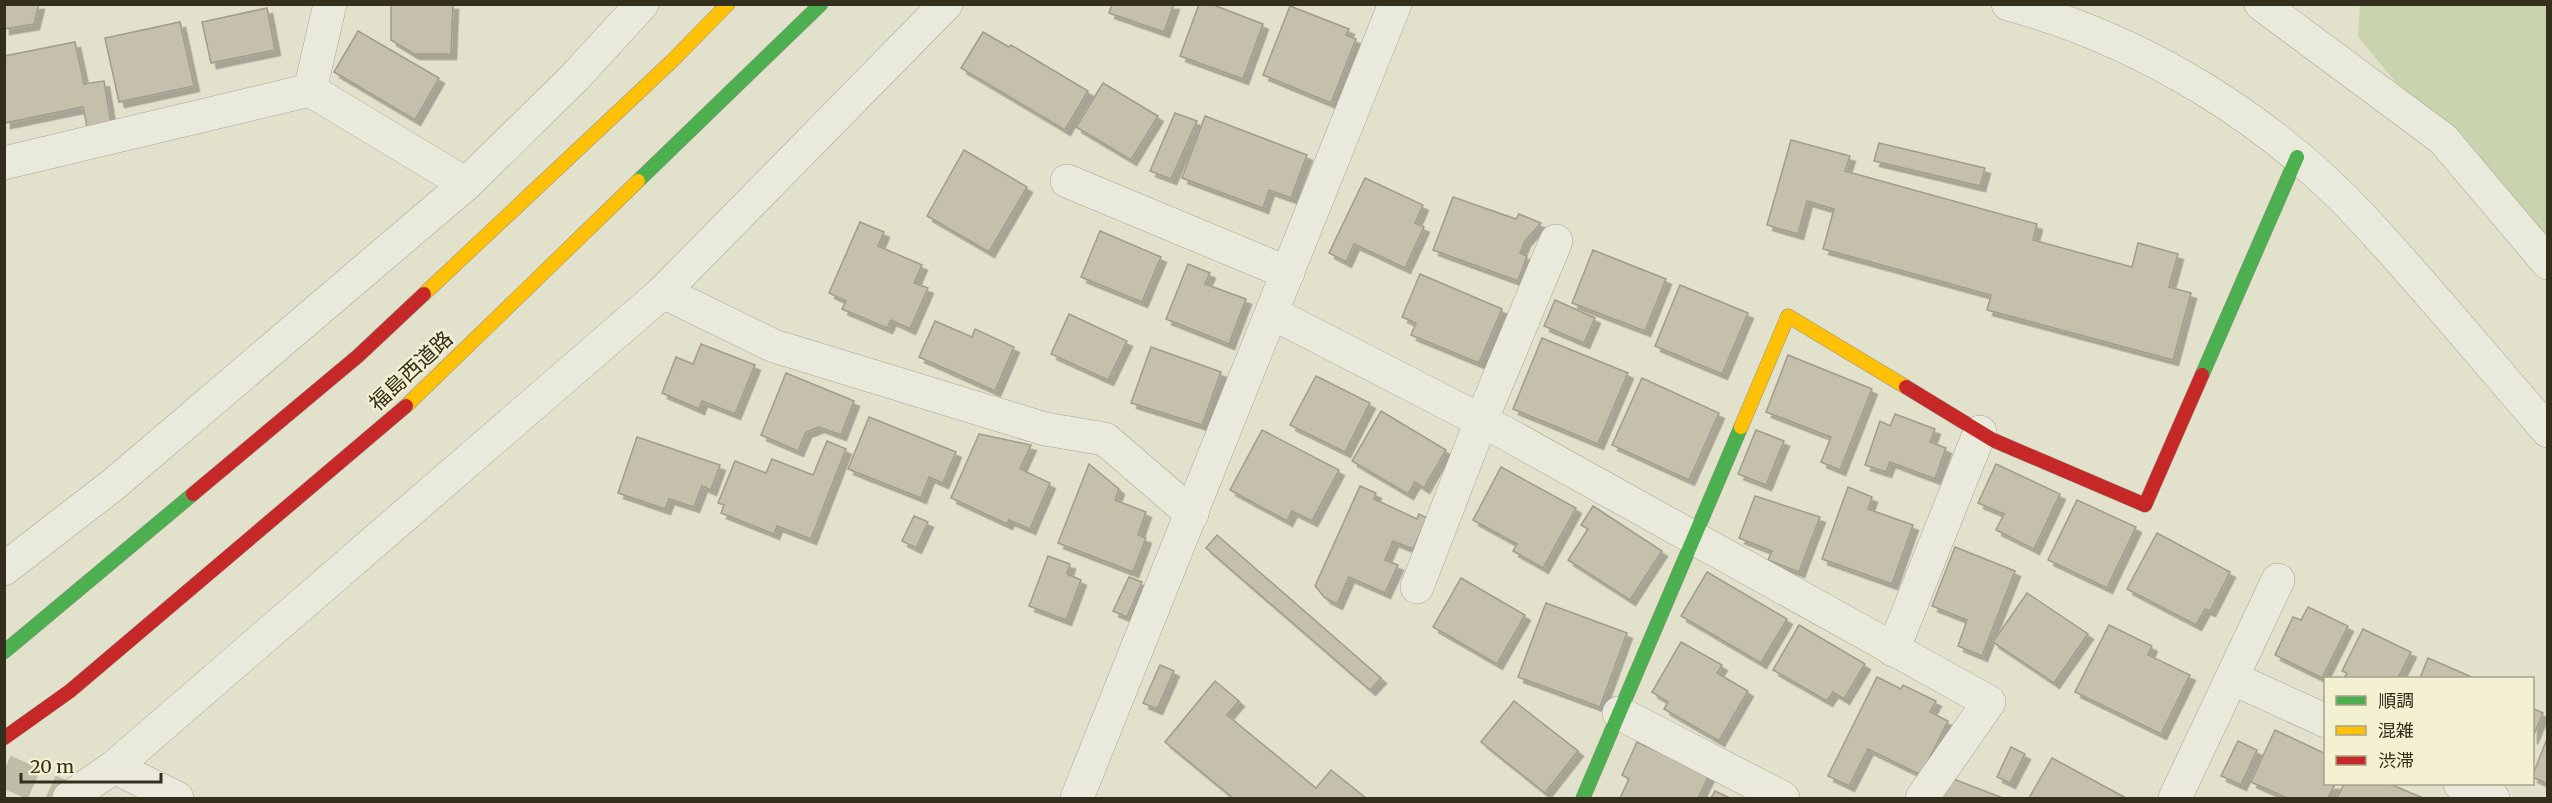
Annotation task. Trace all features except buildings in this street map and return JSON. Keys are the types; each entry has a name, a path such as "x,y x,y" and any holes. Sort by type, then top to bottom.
{"main road":[{"path":"4,652 358,356 671,62 728,4"},
{"name":"福島西道路","path":"4,738 70,691 394,417 821,4"},
{"path":"1583,798 1788,315 1980,432 2145,505 2297,157"}],"street":[{"path":"310,90 330,4"},
{"path":"4,569 114,484 466,184 575,77 642,4"},
{"path":"69,798 114,766 663,292 946,4"},
{"path":"2008,4 2042,14 2110,42 2208,90 2297,157 2364,220 2547,431"},
{"path":"2261,4 2443,139 2547,263"},
{"path":"1077,798 1393,5"},
{"path":"4,163 310,90 466,184"},
{"path":"1067,181 1288,273"},
{"path":"1417,586 1481,421 1556,242"},
{"path":"663,292 774,346 1045,429 1105,439 1192,514"},
{"path":"1272,313 1481,421 1989,702 1922,798"},
{"path":"1893,650 1980,432"},
{"path":"2175,798 2278,580"},
{"path":"2232,678 2324,721"},
{"path":"1619,713 1783,798"},
{"path":"114,766 177,798"}],"green space":[{"path":"2360,5 2547,5 2547,263 2358,37"}],"tunnel":[{"path":"4,771 66,798"}],"traffic: fast":[{"path":"638,181 821,4"},
{"path":"2202,375 2297,157"},
{"path":"1583,798 1741,427"},
{"path":"4,652 193,494"}],"traffic: slow":[{"path":"424,294 671,62 728,4"},
{"path":"406,406 638,181"},
{"path":"1741,427 1788,316 1906,387"}],"traffic: jam":[{"path":"193,494 358,356 424,294"},
{"path":"1906,387 1993,440 2145,505 2202,375"},
{"path":"4,738 70,691 406,406"}]}
